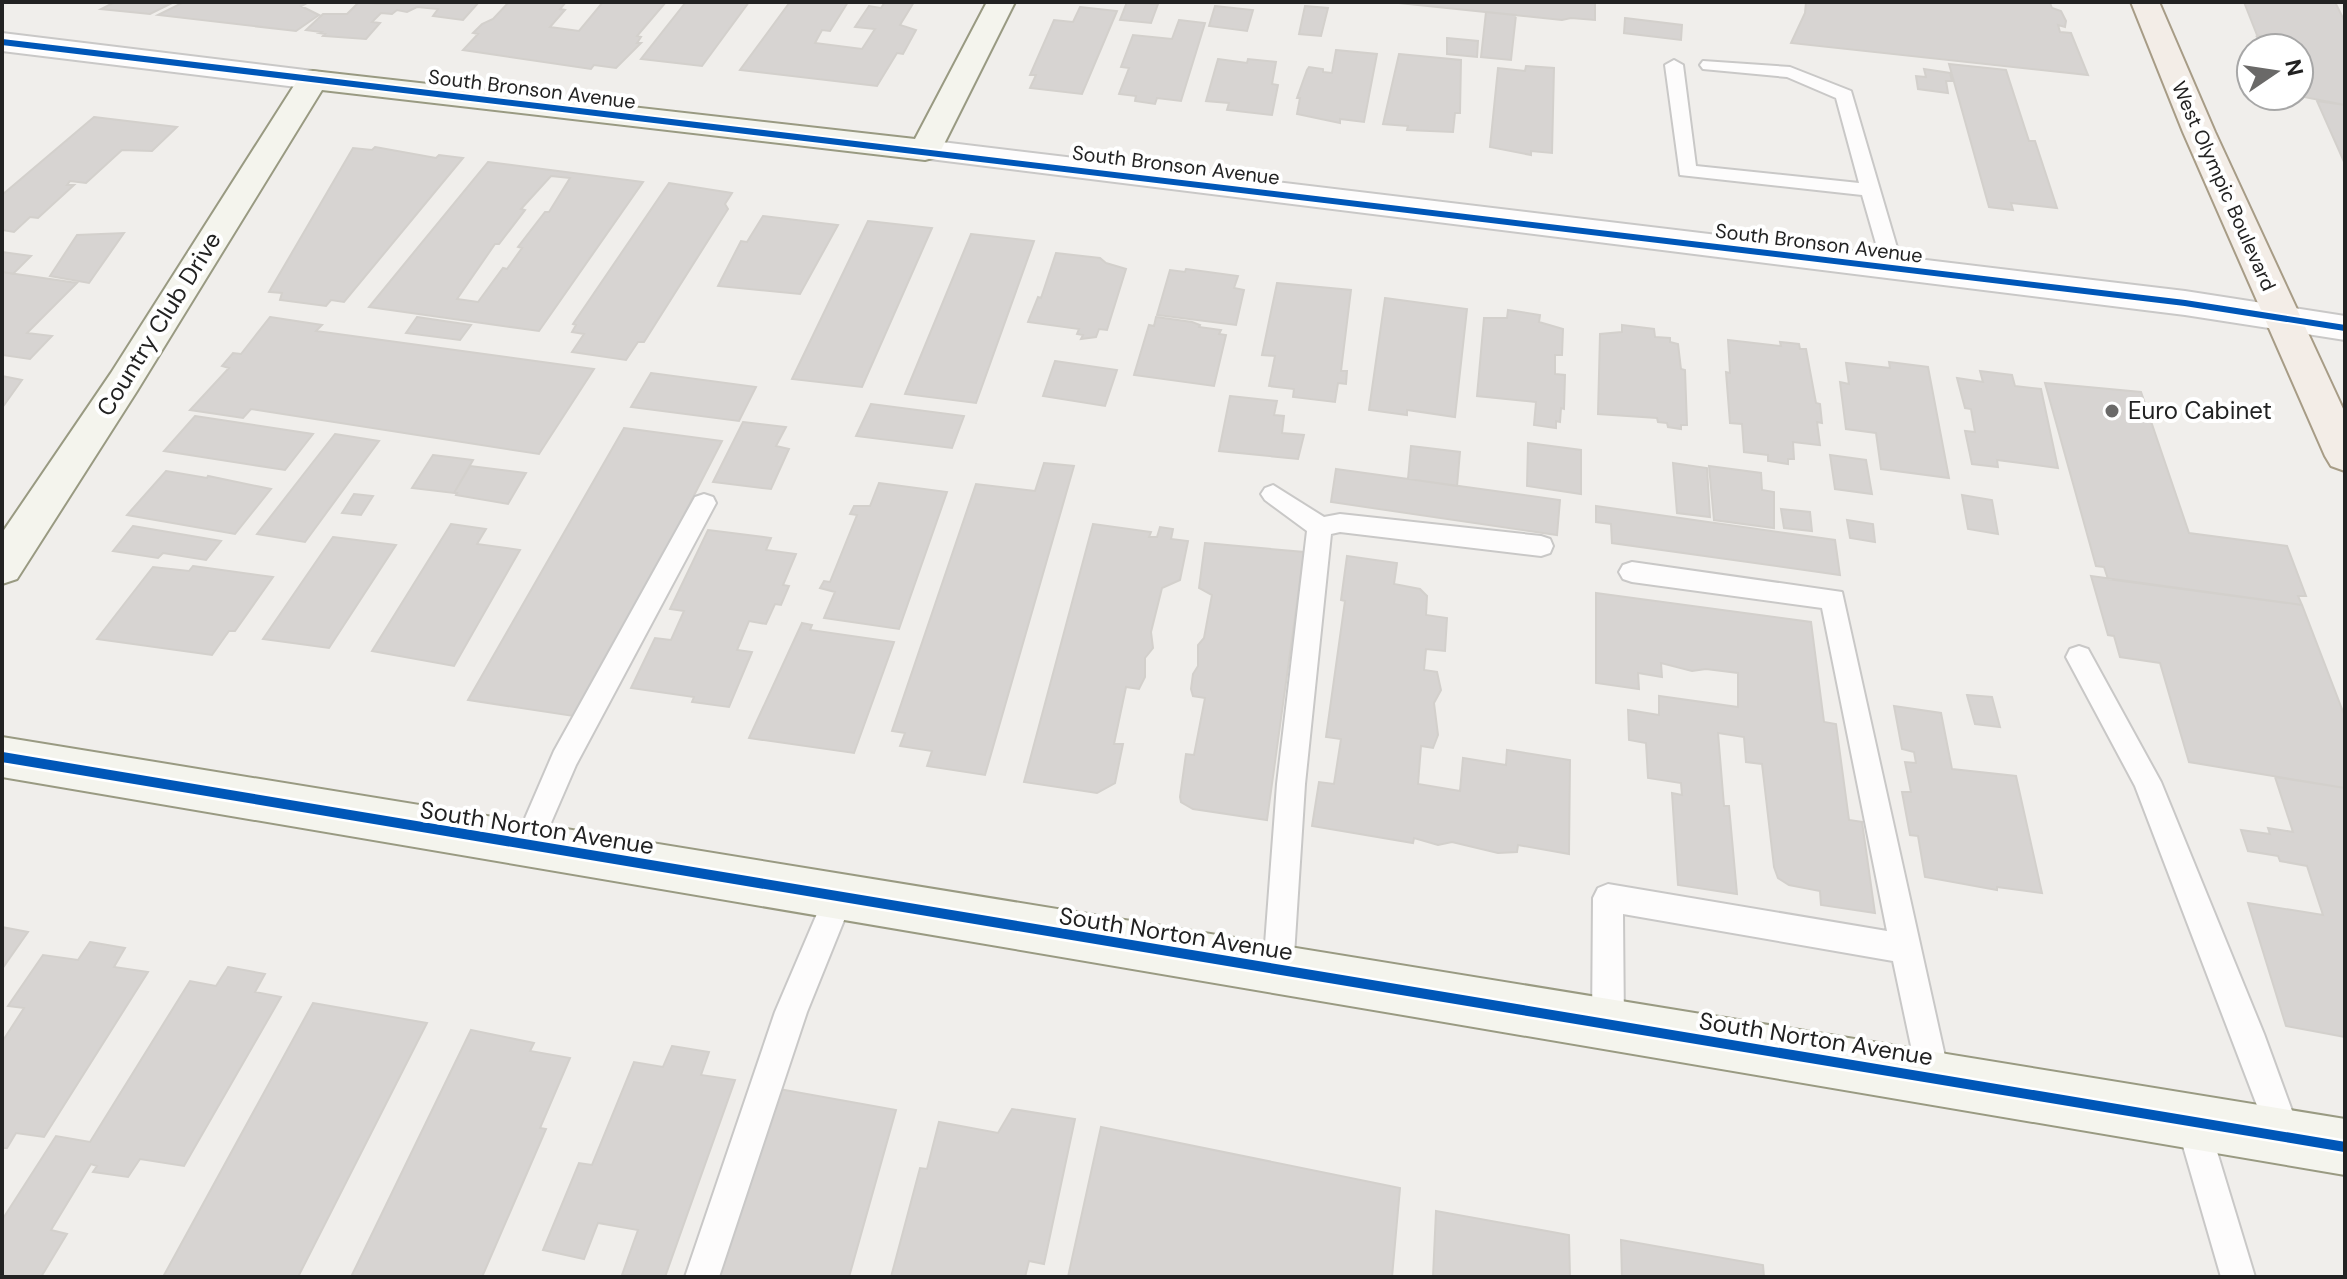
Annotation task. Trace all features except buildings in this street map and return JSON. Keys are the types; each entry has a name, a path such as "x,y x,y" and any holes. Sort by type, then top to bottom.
{"main road":[{"name":"West Olympic Boulevard","path":"2145,2 2345,456"}],"street":[{"path":"925,150 1001,2"},
{"name":"South Bronson Avenue","path":"2,42 2185,303 2345,328"},
{"name":"Country Club Drive","path":"2,567 124,382 313,80"},
{"name":"South Norton Avenue","path":"2,757 2345,1147"}],"lane":[{"path":"1674,65 1687,171 1872,190"},
{"path":"1709,65 1790,72 1844,95 1893,268"},
{"path":"1273,494 1320,527 1340,523 1541,546"},
{"path":"527,846 564,760 704,503"},
{"path":"1278,971 1291,784 1320,527"},
{"path":"1632,572 1833,599 1934,1079"},
{"path":"2079,657 2147,782 2248,1034 2286,1138"},
{"path":"702,1277 791,1012 838,898"},
{"path":"1608,1026 1608,898 1906,949"},
{"path":"2192,1122 2238,1277"}],"cycle path":[{"path":"2,42 2185,303 2345,328"},
{"path":"2,757 2345,1147"}],"place":[{"name":"Euro Cabinet","path":"2112,411"}]}
